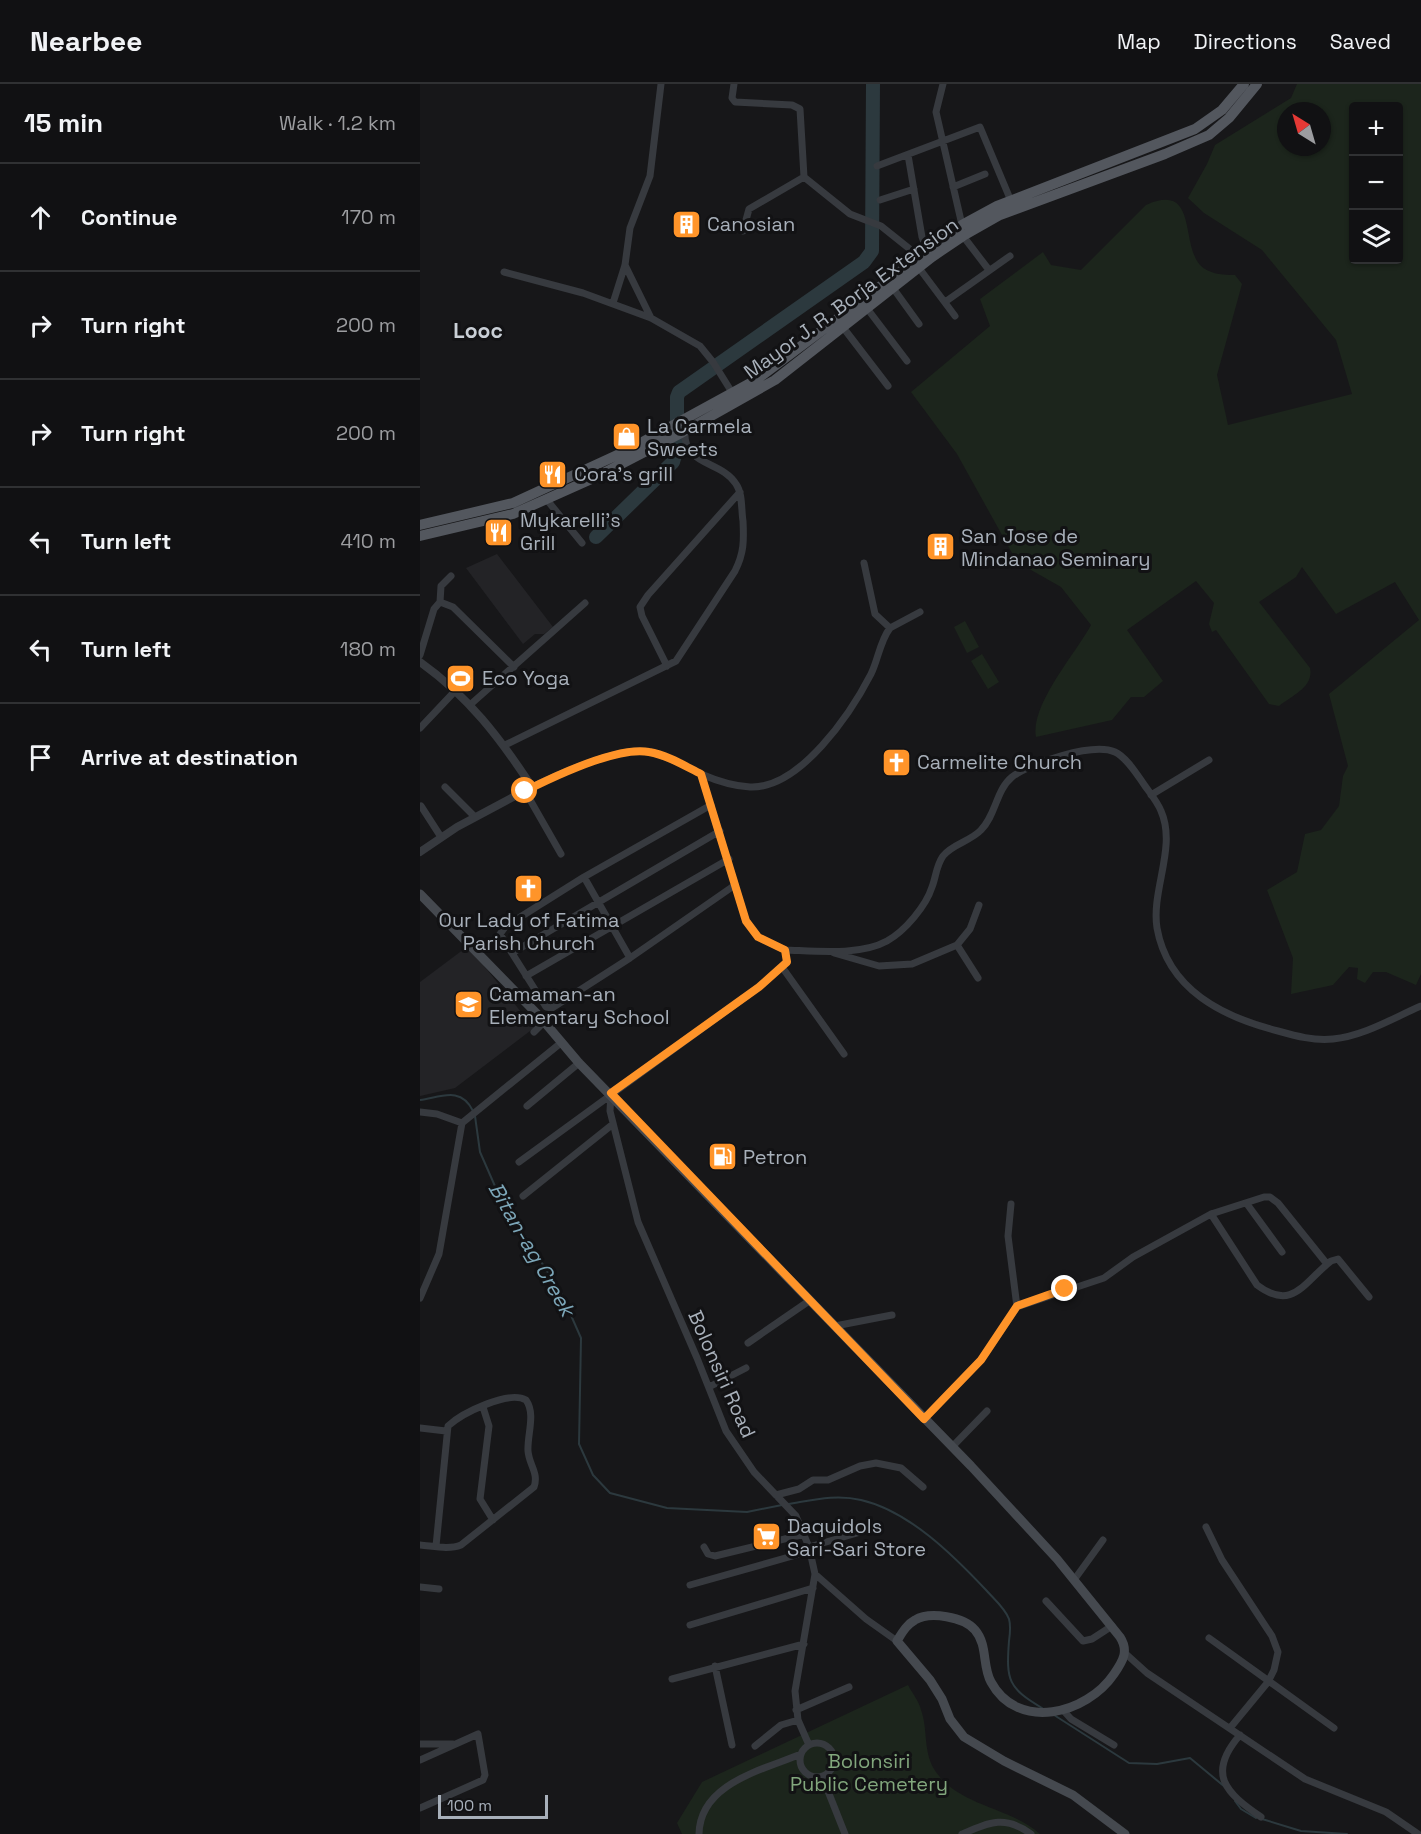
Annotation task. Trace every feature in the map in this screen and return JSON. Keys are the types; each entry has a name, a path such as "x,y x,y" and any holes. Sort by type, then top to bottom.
{"main road":[{"name":"Mayor J. R. Borja Extension","path":"420,525 513,514 547,500 735,398 775,380 827,333 925,258 963,236 1011,201 1195,129 1222,110 1244,84"},
{"name":"Mayor J. R. Borja Extension","path":"827,333 842,326 893,288 962,225 1165,154 1209,135 1229,118 1257,84"},
{"path":"1160,143 1165,154"},
{"name":"Mayor J. R. Borja Extension","path":"420,536 513,503 659,439"},
{"path":"420,894 541,1018 579,1063 611,1093 952,1447 1074,1580 1112,1626 1125,1644 1126,1654 1106,1683 1086,1698 1055,1712 1024,1712 998,1692 989,1677 980,1638 975,1629 967,1624 942,1616 917,1618 905,1628 897,1641 930,1680 942,1699 950,1719 964,1737 1004,1761 1072,1795 1125,1834"}],"street":[{"path":"613,303 625,265 630,228 650,176 661,84"},
{"path":"734,84 732,98 735,102 792,105 800,109 804,177 850,214 877,224 925,258"},
{"path":"943,84 935,106 962,225"},
{"path":"878,166 908,156 978,126 982,128 1011,201"},
{"path":"908,156 925,258 945,302 956,316"},
{"path":"953,187 985,174"},
{"path":"743,231 749,209 804,177"},
{"path":"880,200 914,189"},
{"path":"963,236 989,270"},
{"path":"945,302 1010,256"},
{"path":"625,265 651,318"},
{"path":"504,272 613,303 651,318 694,342 719,369 735,398"},
{"path":"893,288 919,324"},
{"path":"866,308 907,361"},
{"path":"842,326 888,386"},
{"path":"505,745 667,666 683,652 742,556 745,543 740,492 727,474 700,461 690,452 684,441 683,427"},
{"path":"667,666 642,616 640,607 648,595 740,492"},
{"path":"547,500 582,543"},
{"path":"864,563 875,614 890,628"},
{"path":"420,655 434,609 440,602 441,586 451,576"},
{"path":"440,602 453,607 514,667"},
{"path":"471,704 585,603"},
{"path":"420,852 475,817 573,768 641,751 663,756 723,783 751,787 778,779 800,766 846,717 875,665 890,628 920,612"},
{"path":"420,662 471,704 505,745 561,854"},
{"path":"420,728 456,690"},
{"path":"701,774 729,859 741,911 752,930 767,942 785,950 829,951 876,945 896,935 928,897 938,864 946,852 981,830 993,813 1004,788 1019,773 1065,755 1093,749 1110,750 1129,764 1162,812 1165,836 1157,907 1160,940 1168,960 1181,980 1204,1002 1235,1019 1316,1040 1353,1035 1421,1006"},
{"path":"1151,795 1209,760"},
{"path":"445,787 475,817"},
{"path":"711,805 584,878 501,930 502,939 546,1007 552,1008 630,958 735,885"},
{"path":"421,806 441,837"},
{"path":"512,953 720,831"},
{"path":"526,976 729,859"},
{"path":"584,878 630,958"},
{"path":"829,951 866,963 890,966 912,964 957,945 970,929 979,905"},
{"path":"957,945 978,978"},
{"path":"519,1162 759,987 787,962 785,950"},
{"path":"782,968 844,1054"},
{"path":"534,1032 542,1024 541,1018"},
{"path":"420,1298 440,1254 462,1123 562,1042"},
{"path":"527,1106 579,1063"},
{"name":"Bolonsiri Road","path":"611,1093 613,1124 638,1222 726,1431 736,1448 791,1509 805,1534 810,1549 815,1574 796,1679 796,1710 809,1745"},
{"path":"420,1112 437,1114 462,1123"},
{"path":"523,1196 613,1124"},
{"path":"924,1419 981,1360 1017,1306 1104,1278 1133,1257 1211,1214 1270,1197 1278,1203 1327,1264"},
{"path":"1011,1204 1008,1236 1017,1306"},
{"path":"1247,1204 1282,1252"},
{"path":"1211,1214 1257,1285 1274,1296 1288,1296 1297,1292 1327,1264 1338,1260 1369,1297"},
{"path":"748,1343 809,1300"},
{"path":"835,1326 892,1315"},
{"path":"709,1387 746,1368"},
{"path":"420,1545 436,1546 457,1547 531,1491 537,1477 528,1451 530,1410 526,1400 517,1397 501,1398 452,1422 446,1431 436,1546"},
{"path":"483,1407 489,1426 480,1499 493,1520"},
{"path":"952,1447 987,1411"},
{"path":"420,1428 446,1431"},
{"path":"778,1497 799,1489 813,1480 828,1480 860,1466 876,1463 901,1468 923,1486"},
{"path":"1206,1527 1222,1560 1277,1645 1277,1659 1268,1682 1230,1728"},
{"path":"690,1585 864,1531"},
{"path":"704,1547 708,1554 715,1556 805,1534"},
{"path":"1074,1580 1103,1540"},
{"path":"815,1574 866,1619 897,1641"},
{"path":"420,1587 439,1589"},
{"path":"690,1625 813,1588"},
{"path":"1047,1602 1083,1641 1092,1639 1112,1626"},
{"path":"1209,1638 1334,1728"},
{"path":"672,1678 804,1644"},
{"path":"1126,1654 1147,1672 1305,1779 1386,1812 1418,1834"},
{"path":"716,1666 732,1745"},
{"path":"796,1710 849,1687"},
{"path":"1055,1712 1114,1745"},
{"path":"755,1746 781,1725 798,1720"},
{"path":"420,1760 478,1734 485,1778 420,1808"},
{"path":"1240,1735 1229,1748 1222,1764 1223,1779 1233,1797 1261,1817"},
{"path":"420,1744 457,1744"},
{"path":"699,1834 703,1815 719,1791 801,1754 809,1745 821,1744 832,1753 832,1766 822,1776 813,1777 804,1772 800,1763 801,1754"},
{"path":"822,1776 844,1834"},
{"path":"962,1834 1002,1821 1014,1823 1031,1834"}],"shaded area":[{"path":"497,554 553,627 544,634 535,634 523,644 466,568"},
{"name":"Camaman-an Elementary School","path":"468,946 534,1028 455,1088 420,1096 420,982"}],"green space":[{"path":"1297,84 1421,84 1421,974 1416,985 1386,972 1373,972 1365,983 1357,979 1358,968 1349,967 1333,985 1291,994 1293,958 1267,890 1297,872 1305,834 1321,830 1339,806 1343,776 1348,766 1329,694 1419,620 1395,582 1336,614 1302,567 1296,577 1259,602 1310,668 1306,685 1279,706 1269,704 1216,630 1212,632 1209,624 1214,603 1196,581 1127,630 1163,681 1144,697 1131,697 1112,720 1036,737 1036,724 1047,695 1091,625 1061,587 1017,562 957,454 911,392 990,326 980,299 1043,252 1051,265 1081,270 1146,205 1162,200 1174,201 1181,208 1194,255 1200,265 1211,272 1235,275 1242,284 1217,375 1228,425 1352,394 1336,340 1262,250 1204,213 1188,198 1215,145 1277,107 1277,156 1331,156 1331,102 1285,102 1291,98"},
{"path":"965,621 979,647 967,653 954,627"},
{"path":"982,654 999,682 988,689 971,661"},
{"name":"Bolonsiri Public Cemetery","path":"908,1685 923,1717 931,1762 944,1782 970,1799 1014,1817 1040,1834 682,1834 677,1823 702,1782"}],"waterway":[{"path":"596,537 673,462 677,449 677,397 679,392 864,262 872,251 873,84"},
{"name":"Bitan-ag Creek","path":"420,1100 456,1096 463,1098 473,1111"},
{"name":"Bitan-ag Creek","path":"475,1116 480,1152 498,1193 562,1295 581,1338 579,1444 593,1475 610,1493 667,1508 747,1512 782,1505"},
{"name":"Bitan-ag Creek","path":"788,1504 815,1499 852,1498 861,1500 896,1514 929,1536 945,1549 1005,1611 1010,1624 1008,1665 1012,1682 1022,1695 1042,1708"},
{"name":"Bitan-ag Creek","path":"1054,1715 1129,1763 1157,1764 1190,1758 1225,1787"},
{"name":"Bitan-ag Creek","path":"1235,1801 1241,1809 1256,1818"},
{"name":"Bitan-ag Creek","path":"1262,1819 1301,1831 1347,1834"}],"place":[{"name":"Canosian","path":"686,224"},
{"name":"La Carmela Sweets","path":"626,437"},
{"name":"Cora's grill","path":"553,474"},
{"name":"Mykarelli's Grill","path":"499,532"},
{"name":"San Jose de Mindanao Seminary","path":"940,547"},
{"name":"Eco Yoga","path":"461,678"},
{"name":"Carmelite Church","path":"896,762"},
{"name":"Our Lady of Fatima Parish Church","path":"529,889"},
{"name":"Camaman-an Elementary School","path":"468,1005"},
{"name":"Petron","path":"722,1157"},
{"name":"Daquidols Sari-Sari Store","path":"766,1537"}],"district":[{"name":"Looc","path":"478,330"}],"route":[{"path":"525,791 573,768 641,751 663,756 701,774 729,859 741,911 758,937 785,950 787,962 759,987 611,1093 924,1419 981,1360 1017,1306 1065,1289"}]}
